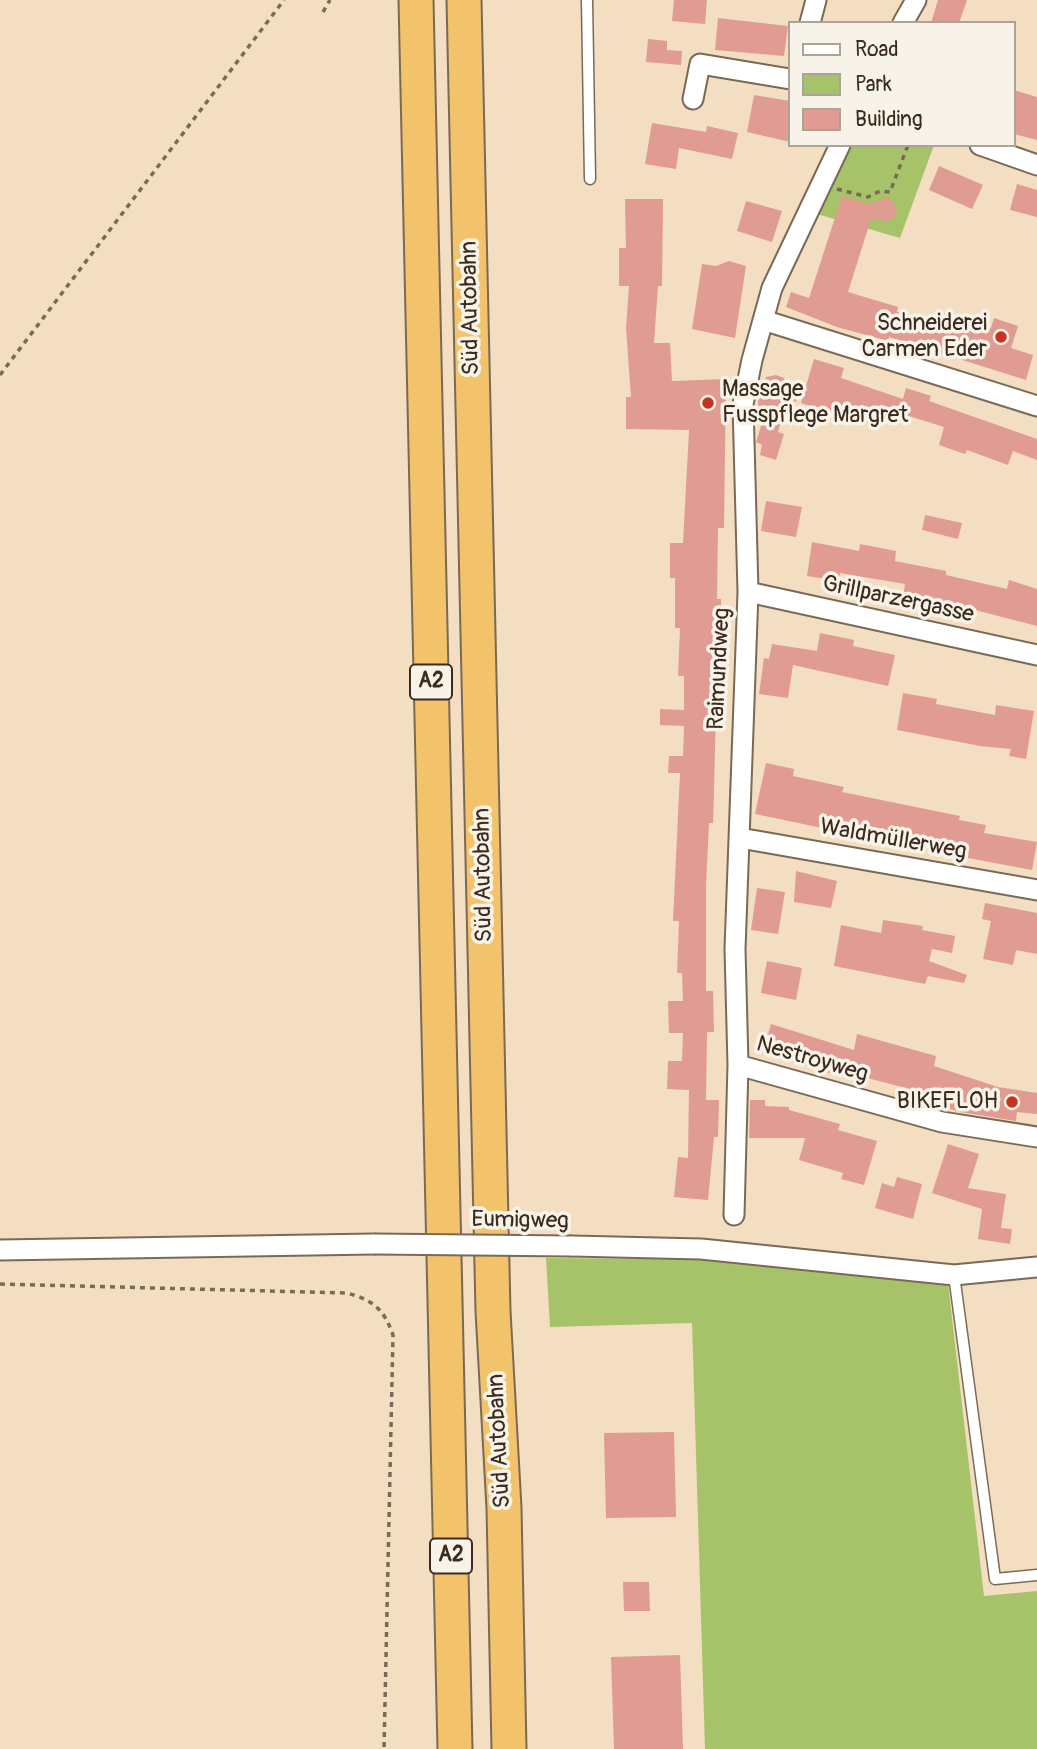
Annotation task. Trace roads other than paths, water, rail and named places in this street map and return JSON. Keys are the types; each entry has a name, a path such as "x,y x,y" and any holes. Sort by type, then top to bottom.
{"highway":[{"name":"Süd Autobahn","path":"416,0 455,1749"},
{"name":"Süd Autobahn","path":"464,0 494,1311 504,1508 509,1749"}],"street":[{"path":"811,21 816,0"},
{"path":"904,21 916,0"},
{"path":"693,99 700,64 788,79"},
{"name":"Raimundweg","path":"734,1215 738,1065 735,949 748,592 744,404 772,288 839,147"},
{"path":"986,147 1037,165"},
{"path":"763,320 1037,406"},
{"name":"Grillparzergasse","path":"748,592 1037,655"},
{"name":"Waldmüllerweg","path":"740,838 1037,890"},
{"name":"Nestroyweg","path":"738,1065 943,1122 1037,1137"},
{"name":"Eumigweg","path":"0,1250 374,1244 572,1246 701,1249 954,1275 1037,1267"}],"lane":[{"path":"587,0 590,179"},
{"path":"954,1275 995,1579 1037,1575"}],"place":[{"name":"Schneiderei Carmen Eder","path":"1001,337"},
{"name":"Massage Fusspflege Margret","path":"708,403"},
{"name":"BIKEFLOH","path":"1012,1102"}]}
